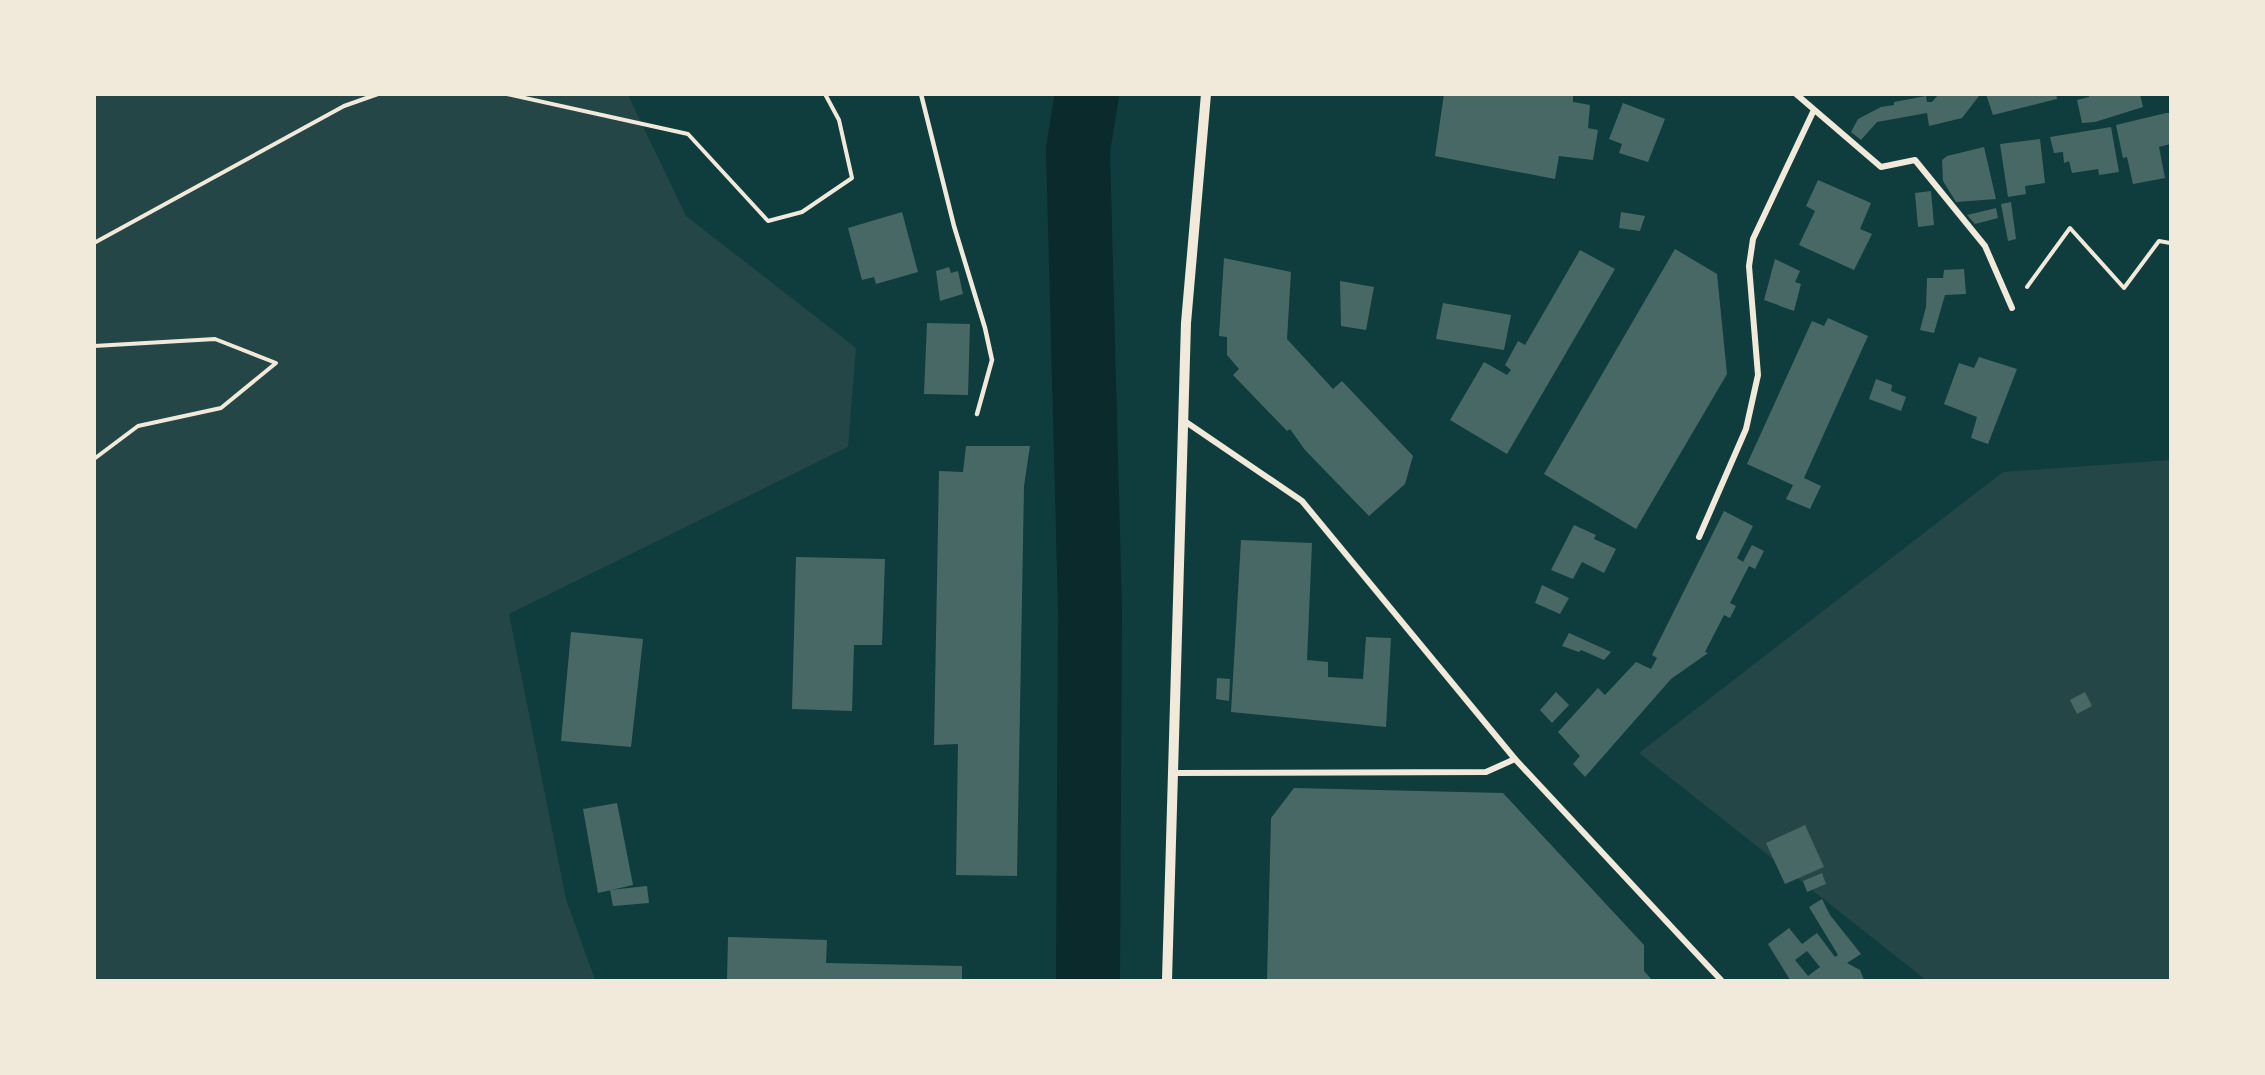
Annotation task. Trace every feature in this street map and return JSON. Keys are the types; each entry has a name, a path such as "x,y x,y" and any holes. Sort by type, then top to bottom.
{"street":[{"path":"1167,981 1186,323 1206,94"},
{"path":"1796,94 1813,112 1881,167 1915,160 1985,246 2012,308"},
{"path":"1699,537 1746,429 1758,375 1749,266 1753,239 1813,112"},
{"path":"1182,419 1302,501 1515,759 1721,981"},
{"path":"1174,773 1486,772 1515,759"}],"lane":[{"path":"921,94 954,226 986,328 992,360 977,414"}],"path":[{"path":"94,243 344,106 378,94"},
{"path":"507,94 688,134 768,221 802,212 852,178 839,120 825,94"},
{"path":"2012,308 2070,228 2124,288 2159,241 2170,243"},
{"path":"94,346 215,339 276,363 221,408 138,426 94,459"}],"shaded area":[{"path":"94,95 628,95 686,216 856,348 848,447 509,614 566,899 595,980 95,980"},
{"path":"2170,460 2170,980 1926,980 1639,753 2003,472"}],"building":[{"path":"1444,94 1573,94 1573,102 1590,105 1588,128 1598,130 1593,160 1559,156 1555,179 1435,156"},
{"path":"1939,94 1979,96 1962,118 1929,126 1927,113 1877,122 1861,140 1851,132 1858,119 1881,107 1926,96 1927,102 1932,102"},
{"path":"1986,94 2056,94 2057,99 1993,115"},
{"path":"2089,94 2140,94 2143,107 2095,122 2082,123 2077,100 2089,97"},
{"path":"1623,103 1665,119 1648,162 1619,153 1622,144 1609,139"},
{"path":"2170,113 2170,144 2159,147 2165,178 2133,184 2127,157 2123,158 2116,125"},
{"path":"2111,127 2119,172 2099,175 2098,169 2072,173 2069,161 2064,163 2063,152 2054,153 2050,137"},
{"path":"2040,139 2045,183 2025,186 2026,194 2008,197 2000,144"},
{"path":"1984,147 1996,199 1956,202 1943,181 1942,160 1947,156"},
{"path":"1818,180 1871,203 1860,229 1872,234 1854,270 1799,245 1815,211 1806,206"},
{"path":"1931,191 1934,225 1918,227 1915,193"},
{"path":"2011,202 2016,239 2008,241 2001,204"},
{"path":"1996,208 1998,218 1975,224 1967,215"},
{"path":"902,212 918,272 876,284 874,277 862,280 848,228"},
{"path":"1621,212 1645,216 1640,231 1619,228"},
{"path":"1675,249 1717,274 1727,374 1636,529 1544,474"},
{"path":"1580,250 1615,269 1507,454 1450,420 1484,362 1507,375 1511,370 1505,365 1518,341 1525,345"},
{"path":"1224,258 1291,272 1287,339 1333,389 1342,381 1413,456 1405,484 1369,516 1305,450 1290,429 1287,431 1233,375 1239,369 1227,355 1227,337 1219,336"},
{"path":"1775,259 1800,271 1795,282 1801,284 1794,311 1764,300"},
{"path":"949,267 951,273 958,271 963,294 940,301 936,271"},
{"path":"1964,269 1966,294 1945,295 1934,333 1920,330 1926,307 1927,278 1943,278 1944,270"},
{"path":"1340,281 1374,287 1366,330 1341,326"},
{"path":"1443,303 1511,315 1504,350 1436,339"},
{"path":"1828,318 1868,336 1804,478 1821,486 1810,509 1786,499 1793,485 1747,464 1812,321 1824,326"},
{"path":"927,323 970,324 968,395 924,394"},
{"path":"1979,357 2017,369 1988,444 1971,438 1977,417 1944,404 1959,363 1974,368"},
{"path":"1876,379 1892,385 1891,391 1906,397 1901,411 1869,399"},
{"path":"966,446 1030,446 1024,486 1017,876 956,875 958,744 934,745 939,471 963,472"},
{"path":"1724,511 1753,526 1737,558 1743,562 1752,545 1764,551 1755,569 1749,566 1730,603 1736,606 1730,618 1724,615 1705,652 1708,653 1671,679 1585,777 1573,764 1580,756 1558,732 1598,688 1605,695 1636,662 1651,669 1657,658 1652,655"},
{"path":"1574,525 1596,535 1594,539 1616,549 1604,573 1582,562 1573,579 1551,570"},
{"path":"1241,540 1312,543 1307,660 1328,662 1328,677 1363,679 1366,637 1391,638 1386,727 1231,712"},
{"path":"796,557 885,559 882,645 854,645 852,711 792,709"},
{"path":"1542,585 1569,598 1560,614 1535,603"},
{"path":"571,632 643,639 631,747 561,741"},
{"path":"1569,633 1611,652 1604,660 1581,650 1579,652 1562,646"},
{"path":"1217,678 1230,679 1229,701 1216,699"},
{"path":"1556,692 1569,705 1552,723 1540,710"},
{"path":"2085,692 2092,706 2077,714 2070,700"},
{"path":"1294,788 1503,793 1644,945 1644,971 1652,980 1267,980 1271,818"},
{"path":"617,803 633,885 598,893 583,809"},
{"path":"1805,825 1824,867 1785,884 1766,843"},
{"path":"1822,873 1826,884 1807,892 1803,881"},
{"path":"647,886 649,903 613,906 610,890"},
{"path":"1822,899 1830,915 1861,954 1847,963 1860,970 1864,980 1790,980 1768,944 1789,928 1802,944 1817,933 1835,957 1838,955 1809,907","holes":["1807,951 1820,967 1808,976 1795,960"]},
{"path":"728,937 827,940 826,963 962,966 962,980 727,980"}],"waterway":[{"path":"1087,94 1078,150 1090,610 1088,980"}]}
